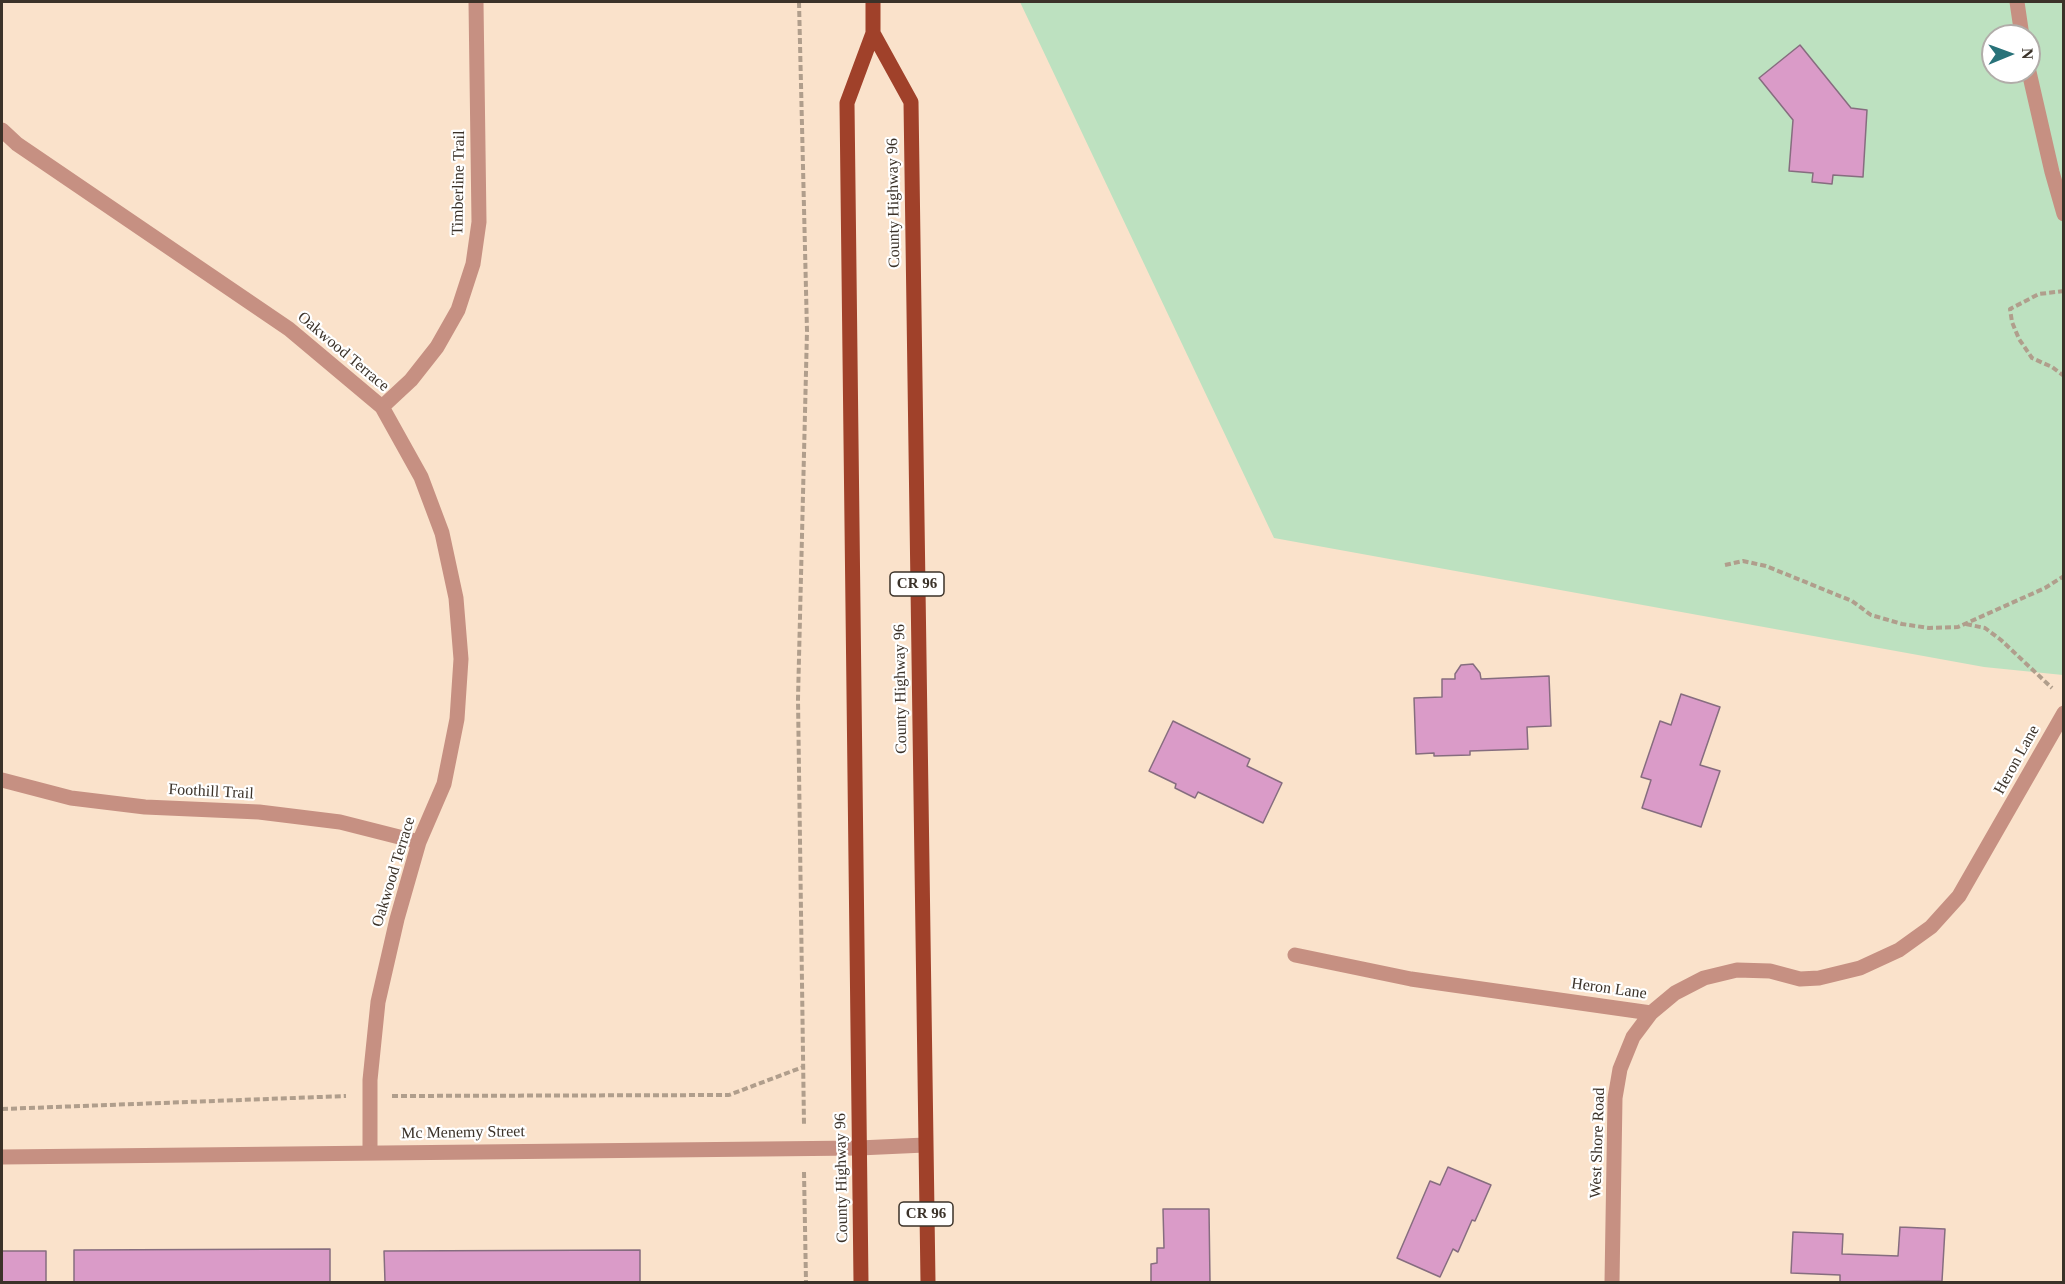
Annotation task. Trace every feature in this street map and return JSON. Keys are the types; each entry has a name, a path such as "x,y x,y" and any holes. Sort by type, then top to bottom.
{"main road":[{"name":"County Highway 96","path":"861,1282 847,103 873,33 873,2"},
{"name":"County Highway 96","path":"873,33 911,102 928,1282"}],"street":[{"name":"Timberline Trail","path":"382,407 411,380 437,347 458,310 473,264 479,222 476,2"},
{"path":"2017,2 2020,24"},
{"path":"2032,84 2064,214"},
{"name":"Oakwood Terrace","path":"2,130 17,144 289,329 382,407 421,477 442,533 456,598 460,659 457,719 444,784 419,842 397,919 378,1002 370,1080 370,1152"},
{"name":"Heron Lane","path":"1295,956 1411,979 1652,1013 1675,993 1704,978 1737,970 1770,971 1800,979 1819,978 1860,968 1899,950 1931,927 1959,896 2064,713"},
{"name":"Foothill Trail","path":"2,780 81,799 145,807 259,812 340,822 419,842"},
{"name":"West Shore Road","path":"1612,1282 1616,1098 1620,1069 1633,1037 1652,1013"},
{"name":"Mc Menemy Street","path":"2,1157 859,1148 925,1145"}],"path":[{"path":"800,2 807,331 798,699 806,1282"},
{"path":"2064,291 2039,294 2010,309 2012,322 2019,339 2032,358 2052,367 2064,376"},
{"path":"1725,565 1743,561 1766,566 1852,601 1871,615 1902,624 1929,628 1958,627 1966,624 2045,588 2064,576"},
{"path":"1966,624 1985,628 2052,688"},
{"path":"2,1109 370,1095 440,1098 729,1095 803,1067"}],"green space":[{"path":"1020,2 2063,2 2063,675 1984,667 1274,538"}],"building":[{"path":"1800,45 1851,108 1867,110 1863,177 1833,175 1832,184 1812,182 1813,173 1789,171 1793,120 1759,78"},
{"path":"1473,664 1480,673 1481,679 1549,676 1551,726 1527,727 1528,749 1470,751 1470,755 1416,754 1414,698 1442,697 1442,679 1455,679 1455,674 1461,665"},
{"path":"1681,694 1720,707 1700,765 1720,771 1701,827 1642,808 1651,780 1641,777 1660,721 1671,725"},
{"path":"1173,721 1250,759 1247,766 1282,783 1263,823 1198,792 1195,798 1175,788 1176,784 1149,771"},
{"path":"1448,1167 1491,1185 1458,1252 1453,1249 1440,1277 1397,1258 1430,1181 1440,1185"},
{"path":"1163,1209 1209,1209 1210,1282 1151,1282 1151,1264 1157,1263 1157,1248 1164,1248"},
{"path":"1900,1227 1945,1229 1942,1281 1840,1282 1840,1275 1791,1273 1793,1232 1843,1234 1842,1254 1898,1256"},
{"path":"330,1249 330,1282 74,1282 74,1250"},
{"path":"640,1250 640,1282 385,1282 384,1251"},
{"path":"2,1251 46,1251 46,1282 2,1282"}]}
